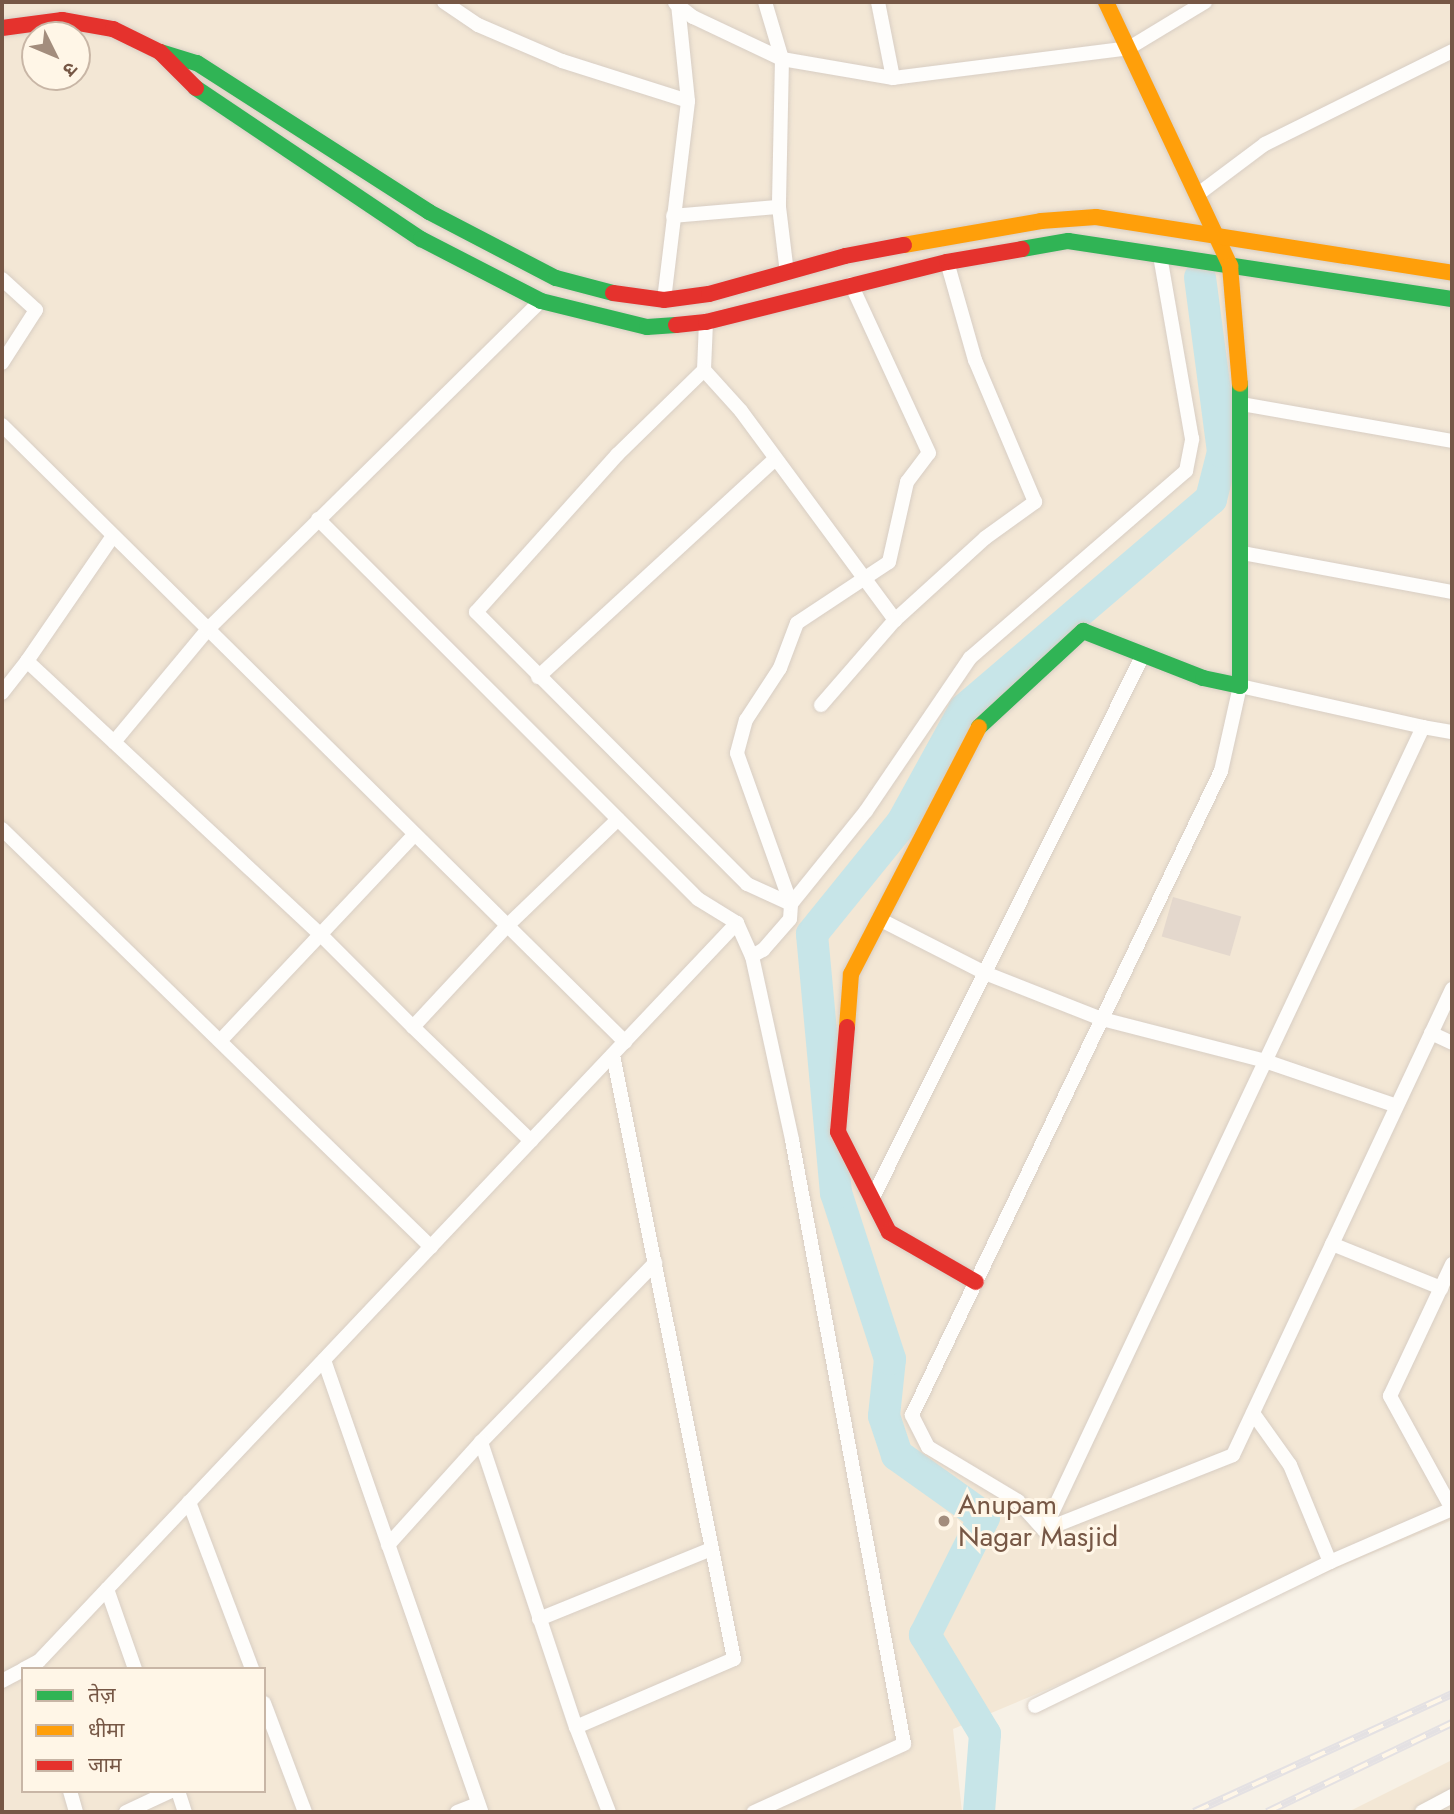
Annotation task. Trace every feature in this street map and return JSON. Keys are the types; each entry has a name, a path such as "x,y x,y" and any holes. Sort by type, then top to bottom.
{"street":[{"path":"444,2 478,25 562,61 688,101"},
{"path":"765,2 782,59 779,207 787,273"},
{"path":"878,2 893,78"},
{"path":"1044,1530 1018,1502 928,1447 912,1415 1221,771 1240,686 1242,404 1230,266 1106,2"},
{"path":"676,4 782,59 893,78 1129,48 1205,2"},
{"path":"664,300 688,101 676,4"},
{"path":"2,28 88,22 160,52 197,63 429,212 556,278 664,300 709,294 845,256 1041,221 1096,217 1452,274"},
{"path":"1198,195 1265,144 1452,51"},
{"path":"160,52 184,80 421,239 541,301 647,327 706,322 947,262 1068,241 1452,299"},
{"path":"673,216 779,207"},
{"path":"791,904 866,811 970,657 1186,471 1192,439 1160,255"},
{"path":"821,705 895,620 985,538 1035,502 975,360 947,262"},
{"path":"114,742 208,629 541,301 556,278"},
{"path":"2,279 36,310 2,363"},
{"path":"752,956 763,950 790,919 791,904 737,753 746,720 780,668 797,623 889,562 907,482 929,453 852,284"},
{"path":"706,322 704,370 617,455 476,612 747,884 791,904"},
{"path":"704,370 741,411 862,580 895,620"},
{"path":"1242,404 1452,441"},
{"path":"2,425 625,1042"},
{"path":"538,677 774,460"},
{"path":"318,519 698,898 737,923 752,956 792,1140 904,1744 754,1812"},
{"path":"2,692 27,661 113,536"},
{"path":"1242,553 1452,592"},
{"path":"976,1282 889,1232 838,1132 851,974 975,731 1083,631 1203,678 1452,733"},
{"path":"872,1199 1143,655"},
{"path":"27,661 320,934 531,1141"},
{"path":"1044,1530 1423,727"},
{"path":"413,1027 507,926 618,819"},
{"path":"2,829 431,1247"},
{"path":"220,1041 415,834"},
{"path":"879,919 985,973 1102,1019 1265,1061 1397,1106"},
{"path":"40,1665 107,1589 737,923"},
{"path":"1044,1530 1233,1455 1452,989"},
{"path":"1431,1033 1452,1043"},
{"path":"576,1727 734,1659 613,1055"},
{"path":"1332,1244 1441,1288"},
{"path":"388,1545 481,1442 654,1263"},
{"path":"1035,1706 1330,1562 1452,1509 1390,1396 1452,1264"},
{"path":"324,1360 479,1808 457,1812"},
{"path":"1253,1413 1290,1465 1330,1562"},
{"path":"481,1442 576,1727 608,1812"},
{"path":"189,1502 251,1667"},
{"path":"539,1619 712,1549"},
{"path":"107,1589 134,1667"},
{"path":"2,1681 21,1671"},
{"path":"266,1708 305,1812"},
{"path":"71,1793 76,1812"},
{"path":"126,1812 167,1793"},
{"path":"179,1793 185,1812"},
{"path":"1422,1812 1452,1796"}],"shaded area":[{"path":"2,2 1452,2 1452,1520 953,1729 962,1812 2,1812"},
{"path":"1452,1760 1452,1812 1348,1812"}],"building":[{"path":"1173,897 1241,917 1230,956 1162,936"}],"waterway":[{"path":"979,1812 985,1734 925,1635 984,1517 897,1455 884,1416 890,1359 836,1193 812,934 902,823 964,710 1211,499 1223,452 1200,278"}],"railway":[{"path":"1194,1812 1452,1694"},
{"path":"1267,1812 1452,1723"}],"traffic: fast":[{"path":"160,52 197,63 429,212 556,278 613,293"},
{"path":"196,88 421,239 541,301 647,327 676,325"},
{"path":"1022,249 1068,241 1452,299"},
{"path":"979,727 1083,631 1203,678 1240,686 1240,384"}],"traffic: slow":[{"path":"1106,2 1230,266 1240,384"},
{"path":"904,245 1041,221 1096,217 1452,273"},
{"path":"847,1027 851,974 979,727"}],"traffic: jam":[{"path":"2,28 62,20 113,29 160,52 196,88"},
{"path":"613,293 664,300 709,294 845,256 904,245"},
{"path":"676,325 706,322 947,262 1022,249"},
{"path":"847,1027 838,1132 889,1232 976,1282"}],"place":[{"name":"Anupam Nagar Masjid","path":"944,1521"}]}
